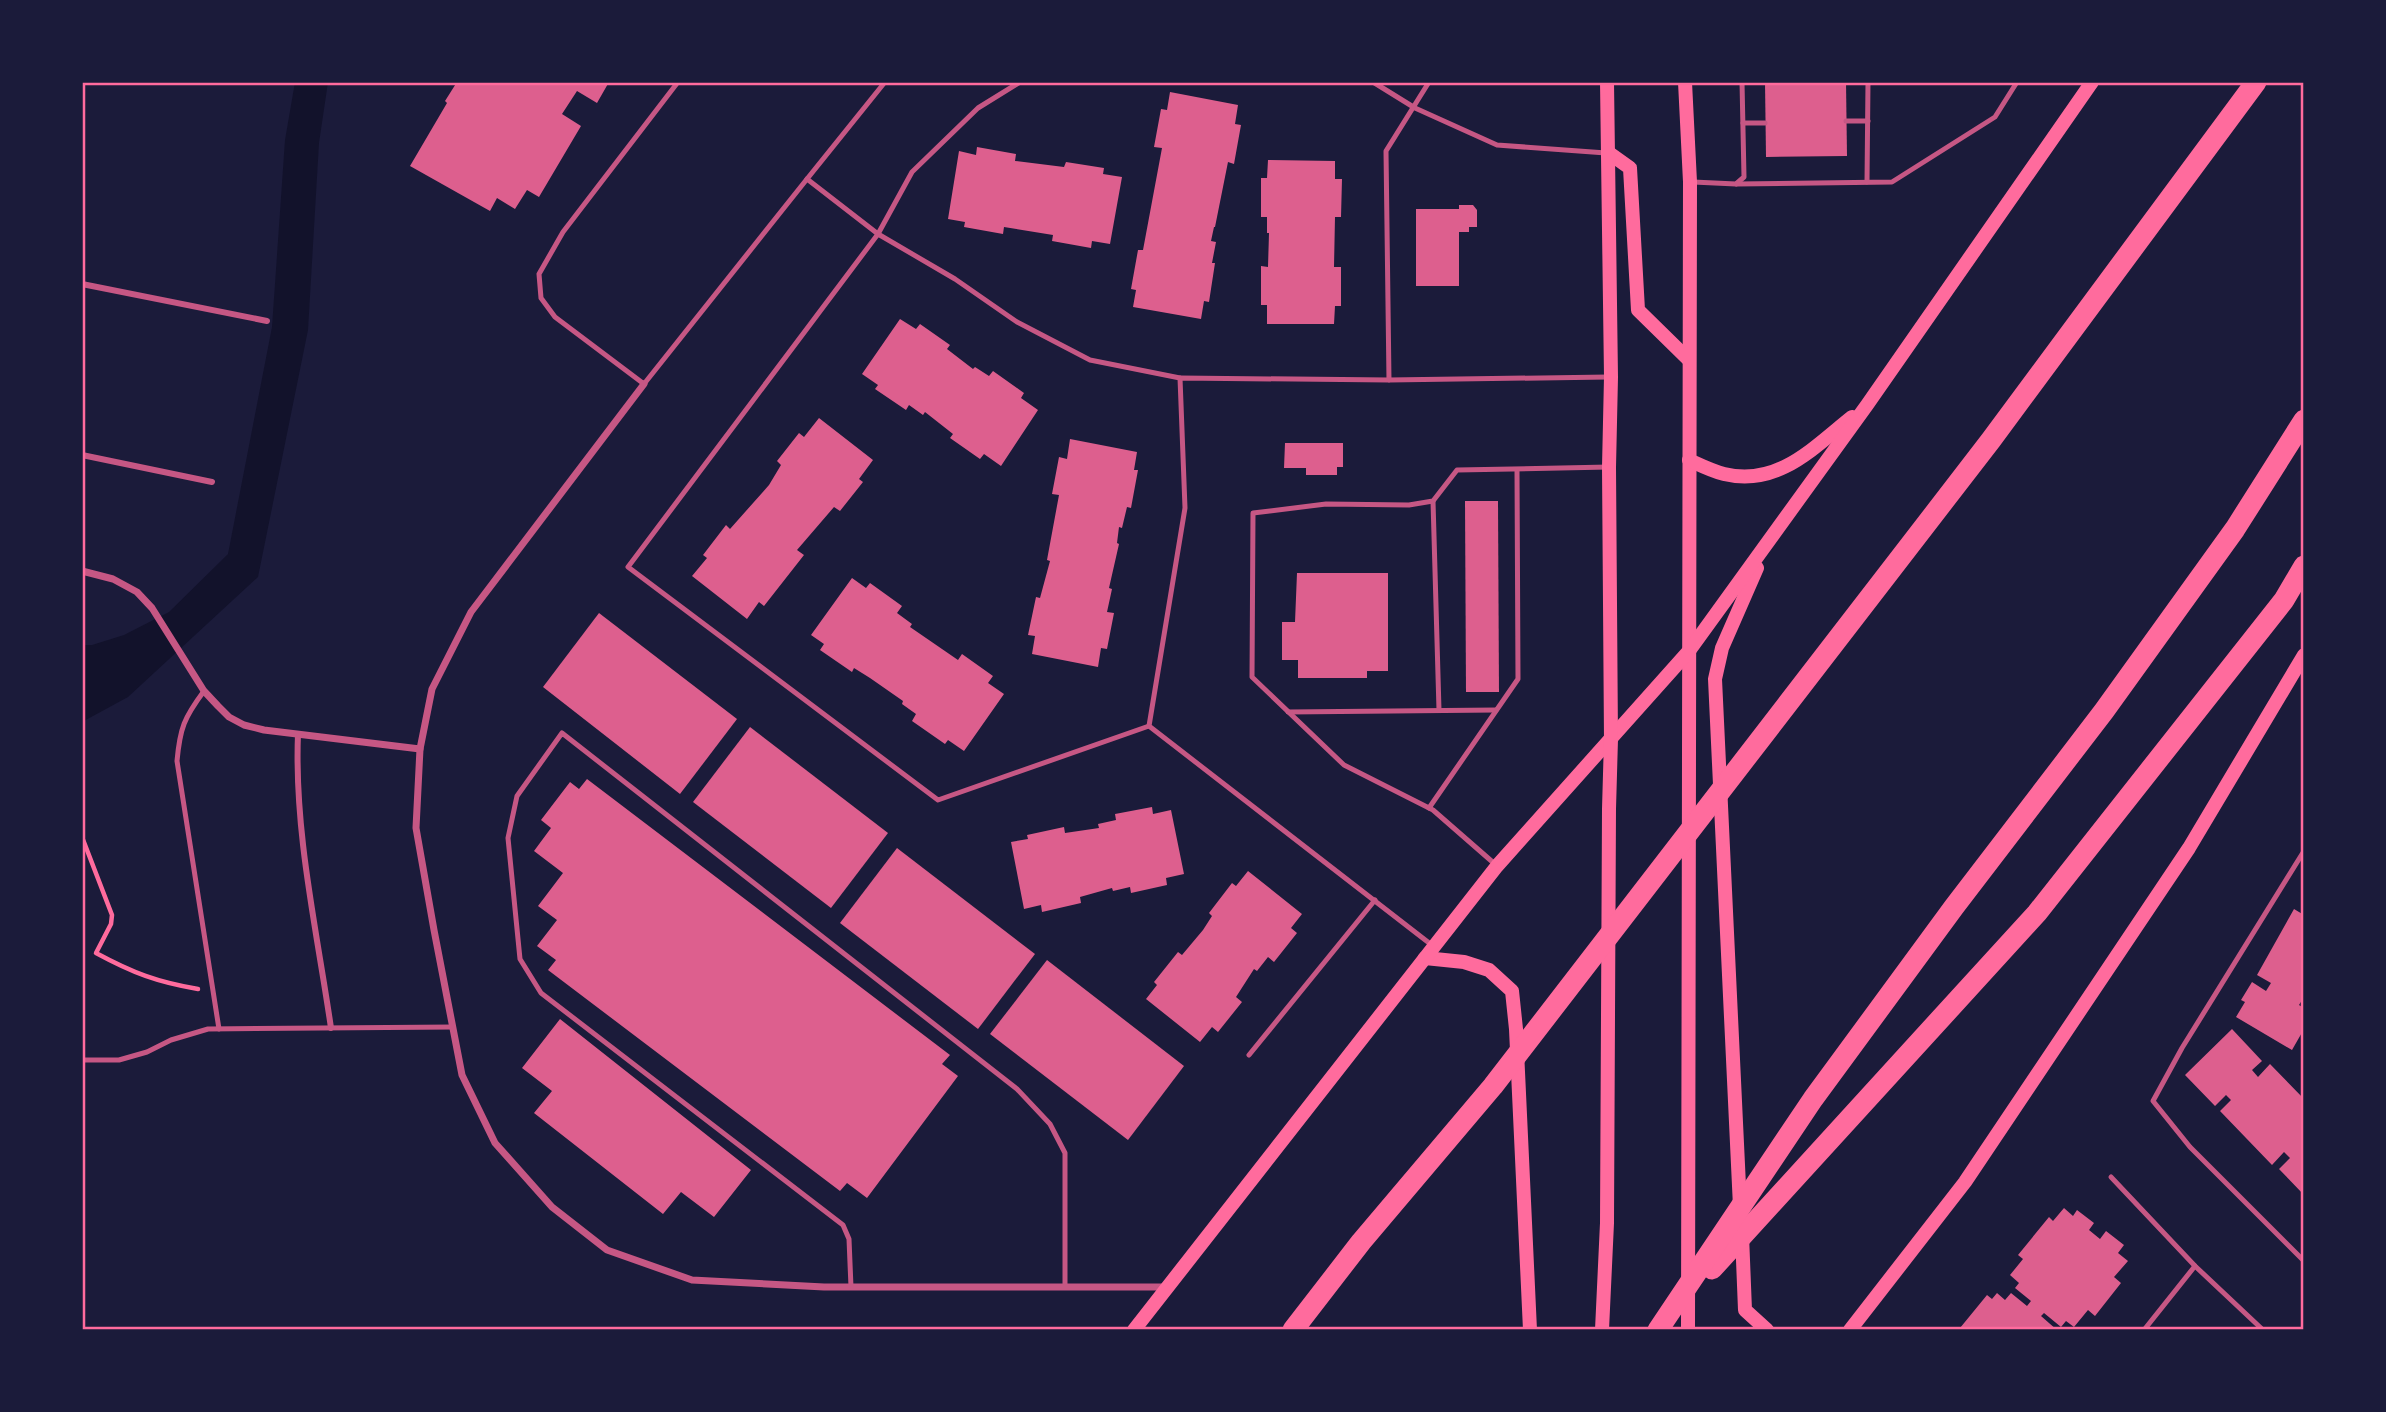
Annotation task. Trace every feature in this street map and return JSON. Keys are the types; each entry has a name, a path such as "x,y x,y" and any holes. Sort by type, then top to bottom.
{"highway":[{"path":"2194,167 2240,82"},
{"path":"1293,1330 1361,1242 1493,1086 1982,451 2256,82"},
{"path":"1658,1329 1813,1100 1954,907 2104,711 2235,529 2304,420"},
{"path":"1658,1329 2037,913 2284,600 2304,566"}],"main road":[{"path":"1602,1330 1607,1223 1611,739 1611,377 1607,82"},
{"path":"1685,82 1690,182 1688,1330"},
{"path":"1134,1330 1497,866 1689,651 1867,405 2092,82"},
{"path":"1609,153 1630,168 1638,310 1689,360"},
{"path":"1689,460 1724,474 1755,477 1791,466 1867,405"},
{"path":"1767,544 1723,648 1715,679 1745,1310 1767,1330"},
{"path":"1850,1330 1965,1182 1996,1136 2189,848 2304,655"},
{"path":"1429,952 1489,970 1512,991 1530,1330"}],"street":[{"path":"82,284 267,321"},
{"path":"644,384 471,612 432,689 420,749 416,828 453,1027 462,1074 495,1143 552,1207 607,1251 692,1280 851,1287 1167,1287"},
{"path":"82,455 212,482"},
{"path":"82,571 113,579 136,592 152,608 204,691 229,717 244,725 420,749"},
{"path":"298,734 297,781 300,817 331,1028"}],"lane":[{"path":"678,82 564,232 539,274 541,298 555,317 644,384 885,82"},
{"path":"1020,82 978,108 912,172 878,234 628,567 939,800 1149,726"},
{"path":"1373,82 1415,107 1497,145 1609,153"},
{"path":"1389,380 1386,151 1429,82"},
{"path":"1736,184 1744,177 1742,82"},
{"path":"1867,182 1868,82"},
{"path":"1690,182 1892,182 1995,117 2017,82"},
{"path":"1846,121 1868,121"},
{"path":"1743,123 1765,124"},
{"path":"807,179 878,234 955,279 1017,322 1090,360 1180,378 1389,380 1611,377"},
{"path":"1149,726 1185,508 1180,378"},
{"path":"1439,710 1433,501 1457,470 1609,467"},
{"path":"1429,808 1518,679 1517,470"},
{"path":"1433,501 1409,505 1326,505 1253,513 1252,677 1344,765 1429,808 1497,866"},
{"path":"204,691 184,721 177,761 219,1029"},
{"path":"1288,712 1496,710"},
{"path":"1149,726 1375,900 1429,952"},
{"path":"851,1287 849,1239 843,1225 541,993 520,959 508,838 517,796 562,733 1017,1089 1050,1124 1065,1153 1065,1287"},
{"path":"2304,851 2182,1048 2153,1101 2190,1147 2304,1261"},
{"path":"1249,1055 1375,900"},
{"path":"82,1060 119,1060 208,1029 453,1027"},
{"path":"2111,1177 2195,1266 2263,1330"},
{"path":"2144,1330 2195,1266"}],"path":[{"path":"82,837 112,915 111,924 96,953 152,980 213,992"}],"shaded area":[{"path":"295,82 328,82 319,143 308,330 258,577 128,697 82,722 82,645 92,645 124,635 169,612 228,554 272,327 285,140"}],"building":[{"path":"457,82 609,82 597,103 577,91 562,114 581,126 539,197 527,190 515,209 497,198 490,211 410,166"},
{"path":"1765,82 1846,82 1847,156 1766,157"},
{"path":"1170,92 1238,105 1235,124 1241,125 1234,164 1228,162 1211,241 1216,242 1212,263 1215,263 1209,302 1204,301 1201,319 1133,307 1136,290 1131,289 1138,250 1143,250 1162,148 1154,147 1161,109 1167,110"},
{"path":"977,147 1016,154 1015,161 1064,167 1066,162 1104,168 1103,174 1122,177 1110,244 1092,241 1091,248 1052,241 1053,235 1004,227 1003,234 964,227 965,222 948,219 959,151 976,155"},
{"path":"1268,160 1335,161 1335,179 1342,179 1341,217 1335,217 1334,267 1341,267 1341,306 1335,306 1334,324 1267,324 1267,305 1261,305 1261,266 1268,267 1269,233 1267,217 1261,217 1261,178 1267,178"},
{"path":"1459,205 1473,205 1477,210 1477,227 1469,227 1469,232 1459,232 1459,286 1416,286 1416,209 1459,209"},
{"path":"900,319 916,329 920,324 950,345 947,349 973,369 975,367 989,376 993,371 1024,393 1021,398 1038,410 1001,466 984,454 980,459 950,438 953,434 925,412 923,415 909,405 906,410 875,389 878,385 862,374"},
{"path":"819,418 873,460 859,479 863,482 840,511 834,507 797,550 804,555 764,606 759,602 747,619 692,576 707,558 703,555 726,525 730,529 769,485 781,465 777,461 799,433 804,437"},
{"path":"1070,439 1137,452 1134,470 1138,470 1131,508 1127,507 1122,528 1119,527 1119,544 1109,588 1112,589 1107,612 1114,613 1107,649 1101,648 1098,667 1032,654 1035,636 1028,635 1036,597 1040,598 1050,561 1047,560 1059,495 1052,494 1059,457 1067,459"},
{"path":"1285,443 1343,443 1343,467 1337,467 1337,475 1306,475 1306,468 1284,468"},
{"path":"1465,501 1498,501 1499,692 1466,692"},
{"path":"1297,573 1388,573 1388,671 1367,671 1367,678 1298,678 1298,660 1282,660 1282,622 1295,622"},
{"path":"852,578 866,588 870,583 902,606 897,613 912,624 910,627 958,660 962,654 993,676 988,683 1004,694 964,751 948,740 945,744 912,721 916,714 902,704 903,701 854,668 852,672 820,650 824,644 811,635"},
{"path":"599,613 737,719 680,794 543,687"},
{"path":"750,727 888,833 831,908 693,802"},
{"path":"587,779 950,1055 942,1064 958,1076 867,1198 847,1183 840,1191 548,970 556,960 537,946 557,920 538,906 563,873 534,851 551,828 541,820 570,782 579,789"},
{"path":"1152,807 1153,814 1171,810 1184,874 1166,878 1167,885 1131,893 1130,887 1113,891 1112,888 1080,897 1081,903 1042,912 1041,905 1024,909 1011,842 1028,839 1027,835 1064,827 1065,833 1099,828 1098,824 1116,820 1115,814"},
{"path":"897,848 1035,954 978,1029 840,923"},
{"path":"1248,871 1302,914 1291,928 1297,933 1274,962 1268,957 1257,971 1254,969 1236,997 1242,1002 1218,1032 1212,1027 1200,1042 1146,999 1157,985 1154,982 1178,952 1182,955 1203,930 1212,916 1209,913 1232,883 1236,886"},
{"path":"2294,909 2304,915 2304,997 2299,1005 2304,1008 2304,1029 2292,1050 2236,1017 2245,1002 2241,1000 2252,982 2266,991 2271,983 2257,975"},
{"path":"1047,960 1184,1066 1128,1140 990,1034"},
{"path":"560,1019 751,1170 714,1217 681,1192 663,1214 534,1113 552,1091 522,1068"},
{"path":"2232,1029 2262,1061 2252,1070 2258,1077 2270,1064 2304,1099 2304,1195 2279,1169 2290,1158 2284,1152 2272,1165 2220,1111 2231,1100 2226,1095 2215,1106 2185,1075"},
{"path":"2064,1208 2073,1216 2077,1210 2094,1223 2089,1230 2100,1239 2106,1231 2124,1245 2118,1253 2128,1261 2114,1277 2121,1283 2095,1316 2088,1310 2074,1327 2066,1321 2061,1327 2044,1313 2041,1316 2057,1330 1960,1328 1987,1295 1992,1299 1997,1293 2005,1300 2011,1293 2027,1306 2031,1301 2015,1288 2019,1283 2010,1275 2023,1259 2018,1255 2049,1217 2053,1221"}]}
